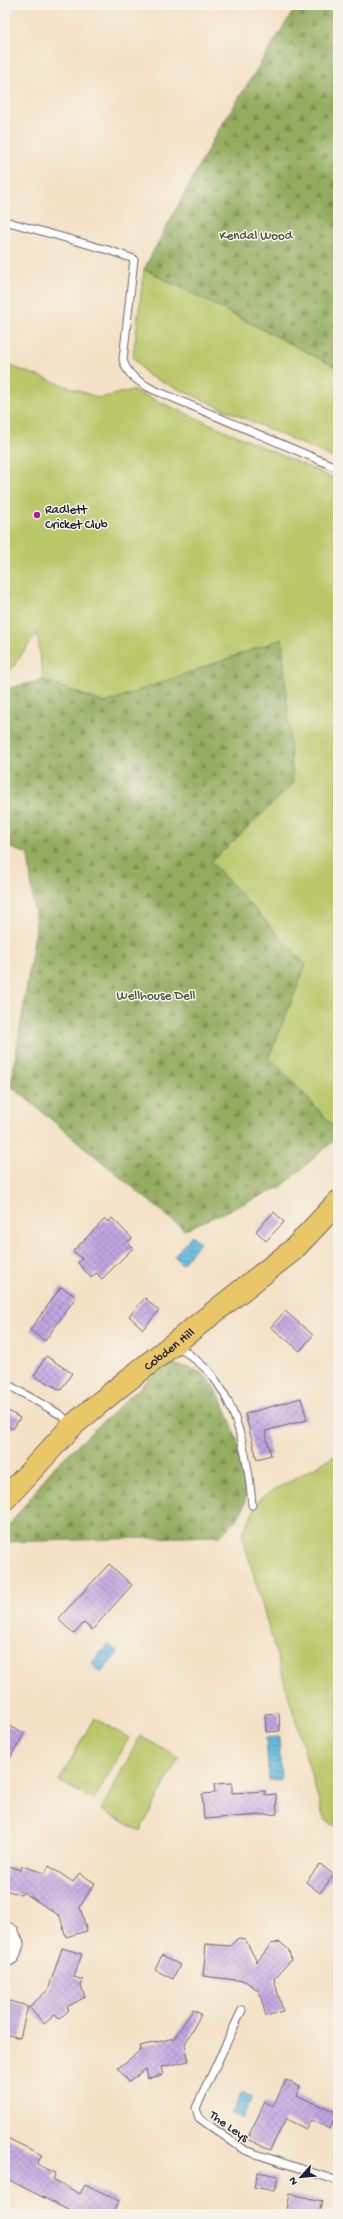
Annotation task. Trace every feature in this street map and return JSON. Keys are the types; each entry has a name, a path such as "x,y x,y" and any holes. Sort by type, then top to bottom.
{"main road":[{"name":"Cobden Hill","path":"5,1499 73,1425 118,1387 292,1250 338,1202"}],"street":[{"path":"5,1929 11,1932 16,1944 12,1956 5,1960"}],"lane":[{"path":"5,221 108,250 134,259 123,360 126,370 138,381 152,390 338,468"},
{"path":"175,1343 214,1377 230,1407 242,1441 250,1476 252,1505"},
{"path":"5,1383 61,1415 73,1425"},
{"name":"The Leys","path":"242,2010 198,2102 196,2108 200,2118 244,2150 338,2181"}],"green space":[{"name":"Kendal Wood","path":"297,5 338,5 338,368 144,269 215,136"},
{"path":"144,269 338,368 338,460 147,375 133,357"},
{"path":"5,364 99,398 133,390 338,480 338,1131 269,1057 306,965 211,862 293,784 282,639 105,703 43,680 37,633 11,670 5,673"},
{"name":"Wellhouse Dell","path":"282,639 293,784 211,862 306,965 269,1057 338,1131 338,1137 281,1187 184,1230 11,1086 36,927 28,854 5,846 5,689 43,680 105,703"},
{"path":"166,1363 189,1368 201,1373 210,1382 220,1397 228,1415 236,1436 245,1478 243,1508 233,1523 220,1536 5,1542 5,1531 52,1469"},
{"path":"338,1454 338,1814 335,1826 324,1819 242,1535 260,1498"},
{"path":"94,1718 129,1738 94,1800 59,1781"},
{"path":"140,1736 179,1757 140,1831 101,1810"}],"water":[{"path":"192,1235 200,1243 182,1264 174,1256"},
{"path":"108,1644 118,1653 101,1673 91,1664"},
{"path":"279,1737 281,1780 269,1780 266,1738"},
{"path":"242,2092 252,2097 242,2119 232,2114"}],"building":[{"path":"274,1212 284,1222 266,1241 256,1231"},
{"path":"112,1218 132,1238 128,1243 133,1248 102,1279 96,1273 91,1278 78,1263 82,1259 73,1251 105,1219 108,1222"},
{"path":"61,1287 76,1297 45,1341 30,1330"},
{"path":"145,1298 159,1311 143,1329 129,1316"},
{"path":"285,1311 313,1335 300,1351 271,1327"},
{"path":"46,1356 72,1373 61,1390 34,1376"},
{"path":"301,1398 307,1420 265,1431 271,1455 257,1459 245,1414"},
{"path":"5,1409 20,1418 13,1429 5,1424"},
{"path":"109,1564 132,1585 92,1630 84,1623 74,1634 58,1619"},
{"path":"279,1713 280,1731 266,1732 265,1714"},
{"path":"5,1724 24,1734 5,1767"},
{"path":"232,1783 232,1793 265,1791 265,1795 276,1794 277,1814 204,1819 202,1794 215,1793 214,1784"},
{"path":"320,1864 334,1875 320,1893 306,1882"},
{"path":"9,1866 21,1870 22,1866 45,1873 49,1866 73,1882 79,1873 95,1883 80,1907 87,1931 66,1937 60,1916 23,1892 21,1895 5,1890 5,1878"},
{"path":"238,1938 245,1939 257,1962 271,1944 280,1942 289,1950 291,1960 274,1979 283,2011 266,2016 259,1991 245,1981 203,1976 206,1944 230,1946"},
{"path":"62,1948 82,1954 74,1977 83,1980 81,1985 85,1997 67,2007 69,2010 59,2019 55,2015 44,2024 29,2007 48,1990"},
{"path":"162,1955 180,1965 173,1979 155,1970"},
{"path":"5,2000 28,2006 20,2038 5,2034"},
{"path":"193,2010 201,2014 185,2044 189,2061 161,2067 163,2075 148,2078 146,2069 129,2082 118,2068 141,2050 140,2046 174,2038"},
{"path":"286,2080 300,2087 296,2095 338,2113 330,2129 311,2120 306,2129 286,2119 270,2150 247,2139 265,2102 273,2106"},
{"path":"5,2137 42,2155 37,2164 56,2173 53,2179 80,2194 85,2184 119,2201 112,2214 76,2214 5,2178"},
{"path":"258,2172 278,2176 275,2191 254,2187"},
{"path":"290,2194 322,2201 319,2214 286,2214"}],"place":[{"name":"Radlett Cricket Club","path":"37,515"}]}
